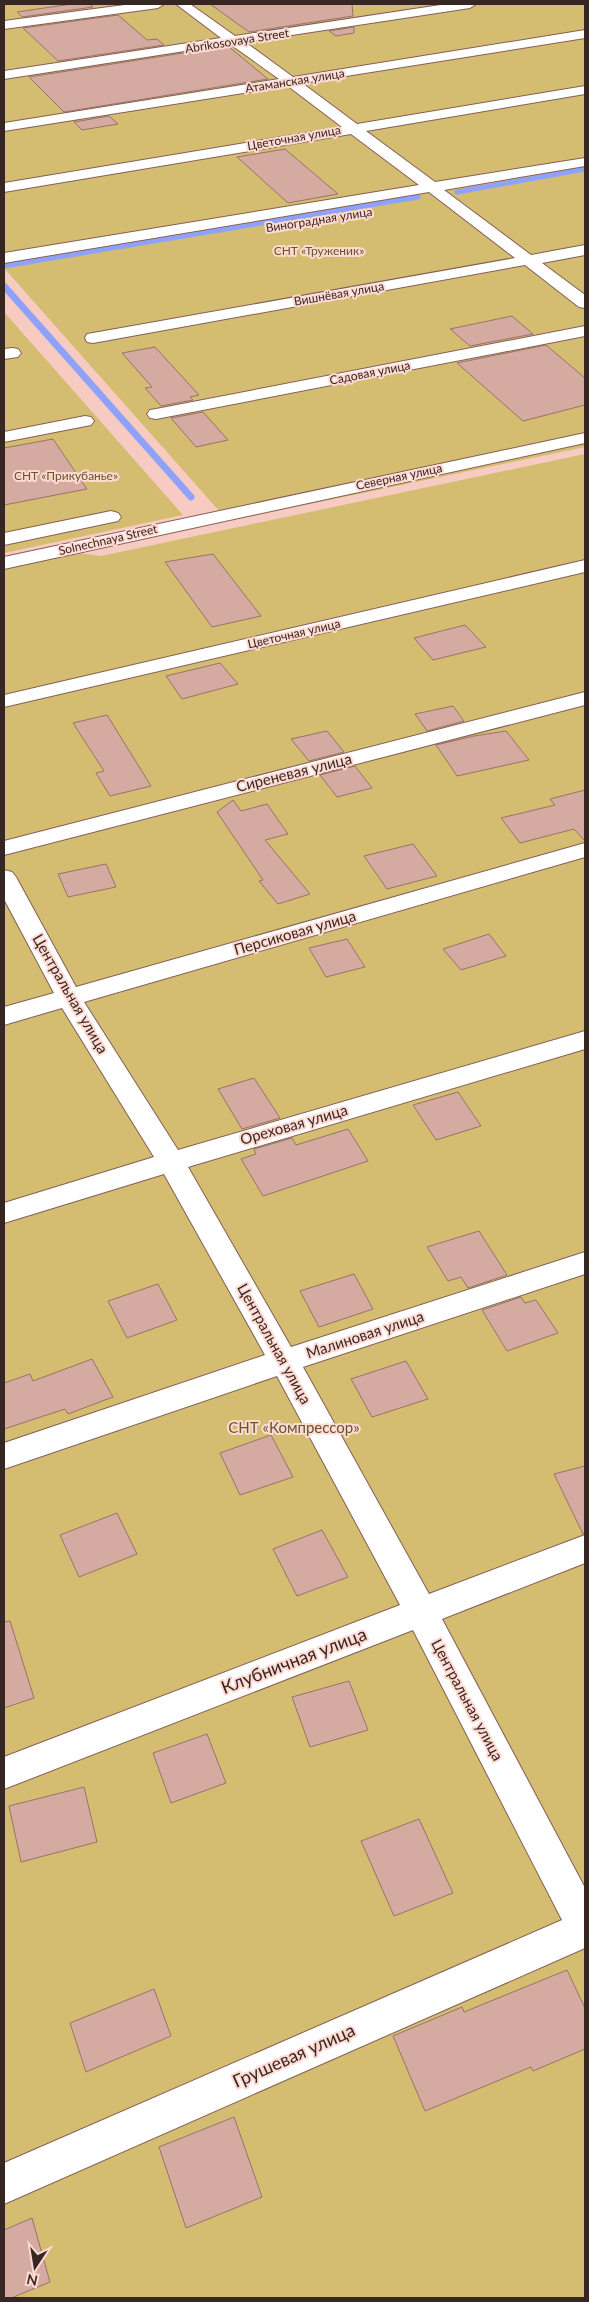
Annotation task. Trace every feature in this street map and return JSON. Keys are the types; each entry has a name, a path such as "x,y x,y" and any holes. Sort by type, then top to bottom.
{"street":[{"path":"4,25 158,4"},
{"path":"182,4 292,82 585,303"},
{"name":"Abrikosovaya Street","path":"4,75 470,4"},
{"name":"Атаманская улица","path":"4,127 585,34"},
{"name":"Цветочная улица","path":"4,188 585,90"},
{"path":"4,258 585,162"},
{"name":"Виноградная улица","path":"52,261 449,200 585,176"},
{"name":"Вишнёвая улица","path":"92,338 585,250"},
{"name":"Садовая улица","path":"156,414 585,331"},
{"path":"4,437 85,421"},
{"name":"Северная улица","path":"212,517 585,438"},
{"path":"4,539 111,517"},
{"name":"Solnechnaya Street","path":"4,563 212,517"},
{"name":"Цветочная улица","path":"4,701 585,566"},
{"name":"Сиреневая улица","path":"4,848 585,698"},
{"name":"Персиковая улица","path":"4,1016 585,850"},
{"name":"Центральная улица","path":"4,878 69,998 171,1162 284,1361 421,1612 585,1927"},
{"name":"Ореховая улица","path":"4,1213 585,1040"},
{"name":"Малиновая улица","path":"4,1456 284,1361 585,1263"},
{"name":"Клубничная улица","path":"4,1773 585,1549"},
{"name":"Грушевая улица","path":"4,2184 585,1927"}],"green space":[{"name":"СНТ «Труженик»","path":"4,4 585,4 585,447 228,521 4,268"},
{"name":"СНТ «Прикубанье»","path":"4,311 5,313 183,515 4,553"},
{"name":"СНТ «Компрессор»","path":"585,454 585,2298 4,2298 4,559 48,549 101,556"}],"building":[{"path":"72,4 89,4 93,7 22,17 17,12"},
{"path":"210,4 352,4 353,16 249,32"},
{"path":"118,15 147,40 157,39 164,45 58,61 23,28"},
{"path":"354,27 354,33 336,36 329,31"},
{"path":"228,46 268,79 64,112 29,77"},
{"path":"109,116 118,124 82,130 74,122"},
{"path":"285,149 338,194 288,203 237,157"},
{"path":"512,316 533,334 470,346 450,329"},
{"path":"546,345 585,378 585,405 523,421 457,363"},
{"path":"155,347 199,395 190,397 193,400 161,406 145,388 152,387 122,353"},
{"path":"203,412 228,440 196,447 171,418"},
{"path":"53,439 87,489 4,505 4,448"},
{"path":"213,554 261,616 212,627 165,562"},
{"path":"465,625 486,647 433,660 414,638"},
{"path":"220,663 238,684 182,699 166,676"},
{"path":"453,706 464,721 427,731 415,714"},
{"path":"107,715 151,786 110,796 96,773 104,771 73,723"},
{"path":"327,731 344,752 309,761 291,739"},
{"path":"506,731 529,760 457,776 436,745 474,736"},
{"path":"355,766 372,788 337,797 320,775"},
{"path":"585,790 585,841 574,829 520,843 501,818 555,805 550,799"},
{"path":"233,800 241,811 267,804 288,834 265,840 310,894 278,904 259,881 263,880 217,812"},
{"path":"413,844 437,876 387,889 364,856"},
{"path":"106,864 116,887 68,897 58,874"},
{"path":"489,934 506,956 461,970 443,949"},
{"path":"347,939 365,967 326,977 309,948"},
{"path":"254,1078 280,1118 242,1129 218,1089"},
{"path":"458,1092 481,1126 436,1140 413,1105"},
{"path":"348,1129 368,1161 263,1196 241,1159 256,1154 254,1149 292,1138 296,1145"},
{"path":"479,1231 507,1275 468,1288 461,1277 448,1281 427,1247"},
{"path":"354,1274 373,1309 319,1327 300,1291"},
{"path":"158,1284 177,1320 127,1338 108,1301"},
{"path":"521,1297 525,1303 536,1300 558,1333 507,1351 482,1310"},
{"path":"92,1359 113,1397 68,1414 65,1409 4,1429 4,1383 30,1374 33,1381"},
{"path":"406,1361 428,1399 372,1417 351,1379"},
{"path":"271,1435 293,1477 240,1495 220,1453"},
{"path":"585,1466 585,1533 583,1534 554,1474"},
{"path":"117,1513 137,1554 79,1577 60,1535"},
{"path":"322,1530 348,1577 297,1596 273,1549"},
{"path":"10,1621 34,1698 4,1708 4,1622"},
{"path":"349,1681 368,1730 310,1747 292,1697"},
{"path":"207,1734 226,1783 171,1803 153,1753"},
{"path":"84,1787 97,1842 21,1862 9,1806"},
{"path":"419,1819 453,1893 394,1916 361,1841"},
{"path":"567,1970 585,2008 585,2049 533,2071 531,2067 425,2111 393,2036 462,2007 464,2012"},
{"path":"154,1989 171,2036 86,2072 70,2023"},
{"path":"234,2117 262,2197 186,2228 159,2147"},
{"path":"32,2218 50,2282 11,2298 4,2298 4,2230"}],"waterway":[{"path":"457,192 585,169"},
{"path":"4,266 418,197"},
{"path":"4,286 191,497"}]}
